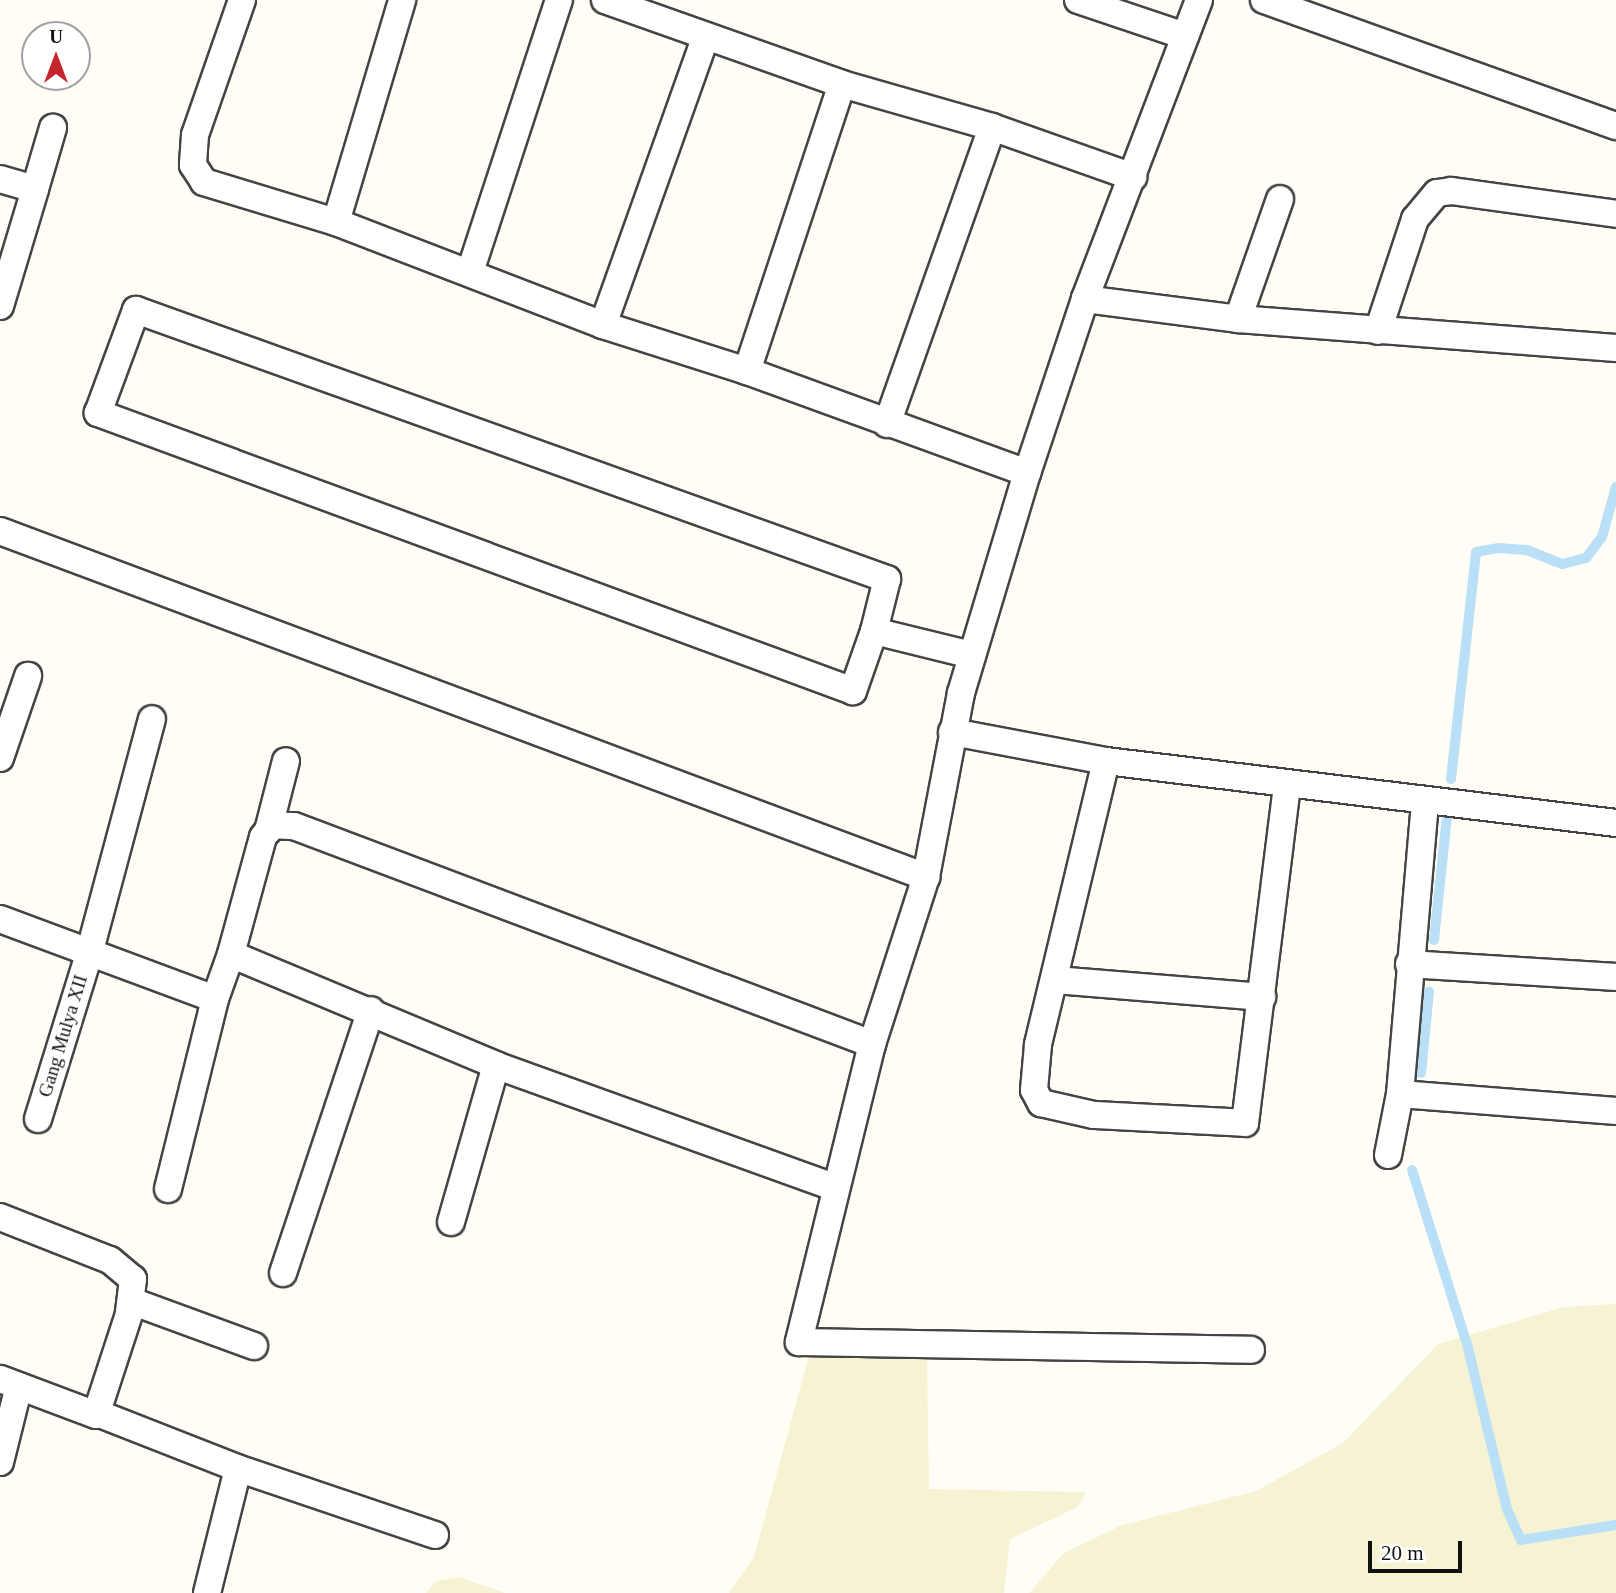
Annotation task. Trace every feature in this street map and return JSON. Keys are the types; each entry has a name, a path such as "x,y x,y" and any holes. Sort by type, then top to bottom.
{"street":[{"path":"242,0 195,135 193,165 204,182 336,222 603,325 747,371 1027,473"},
{"path":"336,222 402,0"},
{"path":"470,272 559,0"},
{"path":"605,0 842,85 992,127 1133,177"},
{"path":"1078,0 1185,36"},
{"path":"1199,0 1086,299 1027,473 972,656 952,732 926,877 872,1044 834,1187 799,1342 1251,1350"},
{"path":"1264,0 1616,126"},
{"path":"603,325 705,38"},
{"path":"747,371 842,85"},
{"path":"887,424 992,127"},
{"path":"0,306 53,128"},
{"path":"0,179 35,189"},
{"path":"1378,331 1415,219 1437,193 1451,191 1616,214"},
{"path":"1238,319 1280,200"},
{"path":"1086,299 1238,319 1616,348"},
{"path":"136,310 887,579 874,631 853,691 98,413 136,310"},
{"path":"0,531 926,877"},
{"path":"874,631 972,656"},
{"path":"0,758 28,676"},
{"name":"Gang Mulya XII","path":"38,1119 89,954 152,719"},
{"path":"952,732 1106,761 1425,802 1616,823"},
{"path":"168,1189 215,999 268,831 286,761"},
{"path":"1106,761 1056,980 1038,1045 1034,1090 1041,1103 1094,1115 1242,1126 1247,1119 1287,784"},
{"path":"1388,1155 1400,1094 1409,964 1425,802"},
{"path":"268,831 272,825 294,826 872,1044"},
{"path":"0,919 215,999"},
{"path":"231,954 371,1010 496,1065 834,1187"},
{"path":"1409,964 1616,977"},
{"path":"1056,980 1262,997"},
{"path":"283,1273 371,1010"},
{"path":"451,1222 496,1065"},
{"path":"1400,1094 1616,1111"},
{"path":"0,1217 110,1260 133,1279 131,1301 97,1413"},
{"path":"131,1301 254,1346"},
{"path":"0,1462 9,1382 97,1413 238,1469 435,1535"},
{"path":"207,1593 238,1469"}],"shaded area":[{"path":"1616,1304 1616,1593 1029,1593 1064,1553 1122,1525 1256,1491 1343,1443 1438,1344 1564,1307"},
{"path":"809,1356 927,1358 929,1489 1086,1492 1078,1507 1010,1539 1004,1593 729,1593 754,1557"},
{"path":"459,1577 505,1593 426,1593 436,1581"}],"waterway":[{"path":"1451,779 1476,552 1498,548 1527,550 1562,564 1586,558 1602,537 1616,487"},
{"path":"1434,940 1447,816"},
{"path":"1421,1073 1429,991"},
{"path":"1412,1170 1467,1344 1507,1509 1521,1540 1616,1525"}]}
